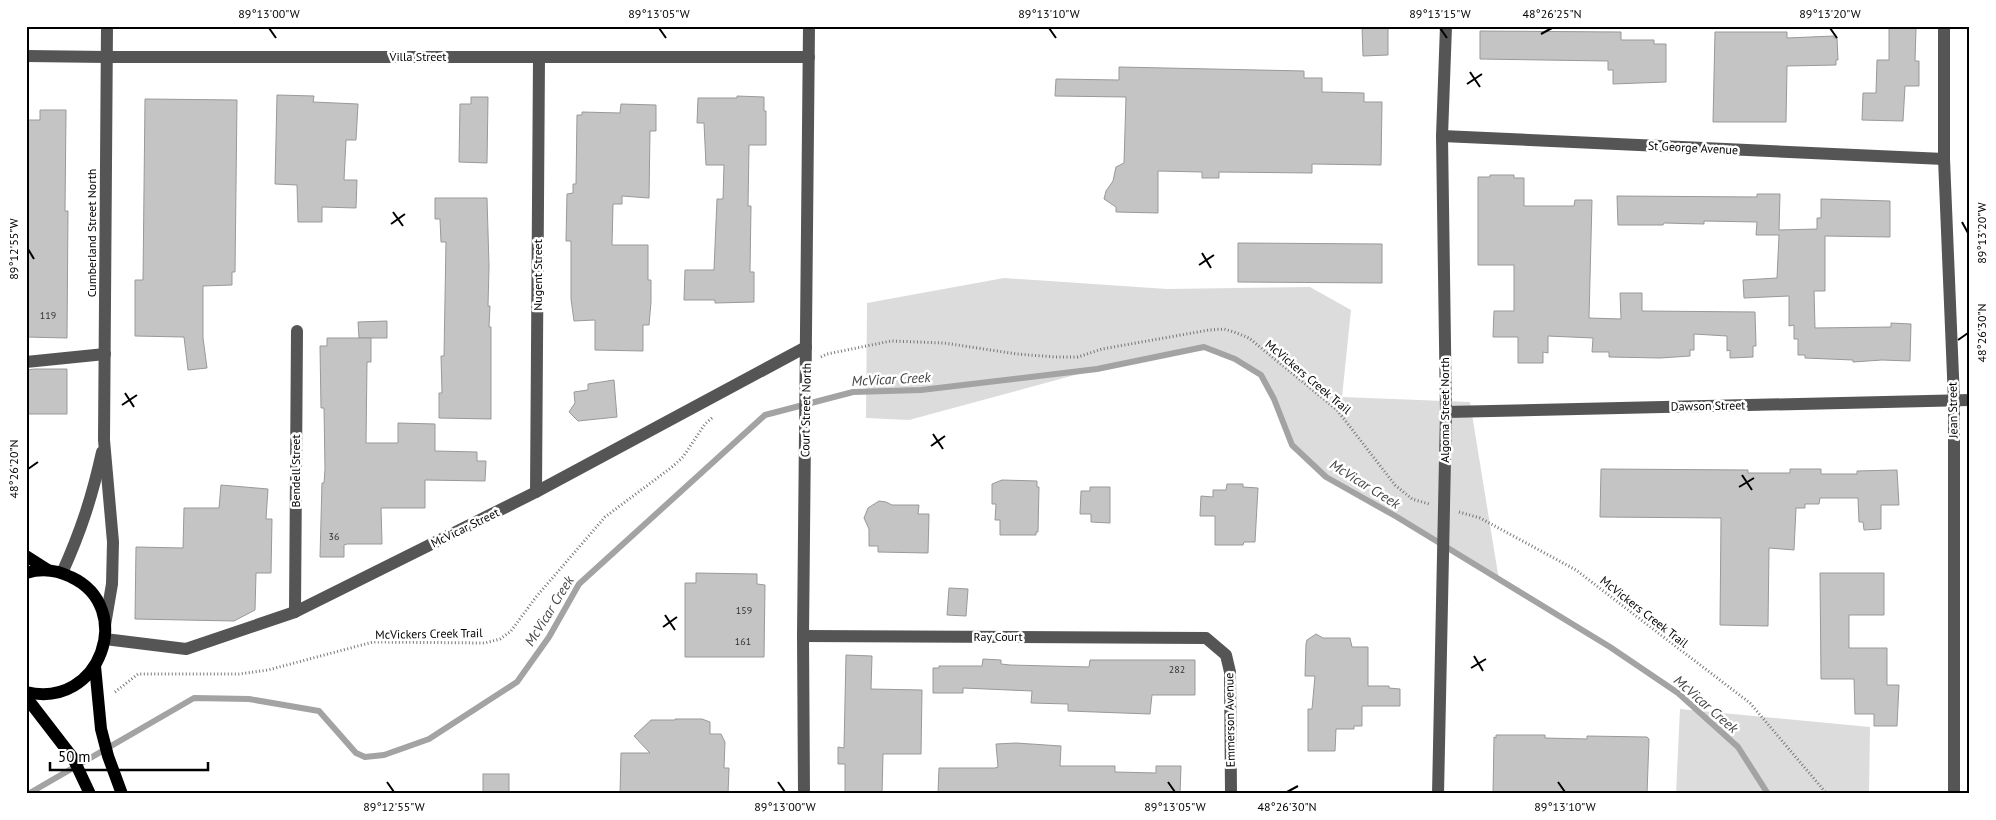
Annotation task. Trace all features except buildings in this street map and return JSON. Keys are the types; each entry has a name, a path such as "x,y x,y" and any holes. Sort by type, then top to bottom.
{"main road":[{"path":"26,556 48,570"},
{"path":"26,572 48,570 62,573 75,579 96,598 102,611 105,625 102,653 96,666 87,677 63,691 49,694 26,692"},
{"path":"96,666 98,705 102,729 108,756 122,794"},
{"path":"26,697 63,744 82,774 90,794"}],"street":[{"name":"Cumberland Street North","path":"105,625 112,584 113,542 104,440 108,26"},
{"name":"Court Street North","path":"804,794 803,636 809,26"},
{"name":"Algoma Street North","path":"1438,794 1446,412 1442,136 1446,26"},
{"name":"Jean Street","path":"1944,26 1944,159 1954,400 1954,794"},
{"name":"Villa Street","path":"26,56 809,57"},
{"name":"Nugent Street","path":"536,492 539,57"},
{"name":"St George Avenue","path":"1442,136 1944,159"},
{"name":"Bendell Street","path":"295,612 297,331"},
{"name":"McVicar Street","path":"105,639 186,649 295,612 536,492 806,346"},
{"path":"26,362 104,354"},
{"name":"Dawson Street","path":"1446,412 1970,400"},
{"name":"Cumberland Street North","path":"62,573 81,530 104,440"},
{"name":"Ray Court","path":"803,636 1194,638"},
{"name":"Emmerson Avenue","path":"1194,638 1206,638 1226,655 1230,672 1231,794"}],"path":[{"name":"McVickers Creek Trail","path":"827,354 891,341 944,343 1017,354 1055,357 1078,356 1102,349 1209,330 1229,330 1249,338 1337,410 1395,485 1412,499 1432,504"},
{"name":"McVickers Creek Trail","path":"98,705 138,674 239,674 268,670 373,642 485,643 500,639 511,631 536,597 606,517 672,467 683,456 705,424 715,416"},
{"name":"McVickers Creek Trail","path":"1451,510 1480,518 1576,570 1750,703 1827,794"}],"shaded area":[{"path":"1004,278 1167,289 1310,287 1351,310 1342,397 1470,402 1499,580 1397,517 1326,477 1292,445 1274,399 1261,375 1235,359 1205,347 1097,369 909,420 866,418 867,303"},
{"path":"1680,709 1870,727 1869,794 1676,794"}],"waterway":[{"name":"McVicar Creek","path":"28,794 194,698 249,699 319,711 356,753 365,757 384,755 429,739 517,682 549,637 579,584 765,415 853,392 921,390 1097,369 1204,347 1235,359 1261,375 1274,399 1292,445 1326,477 1397,517 1610,647 1678,693 1738,747 1768,794"}]}
